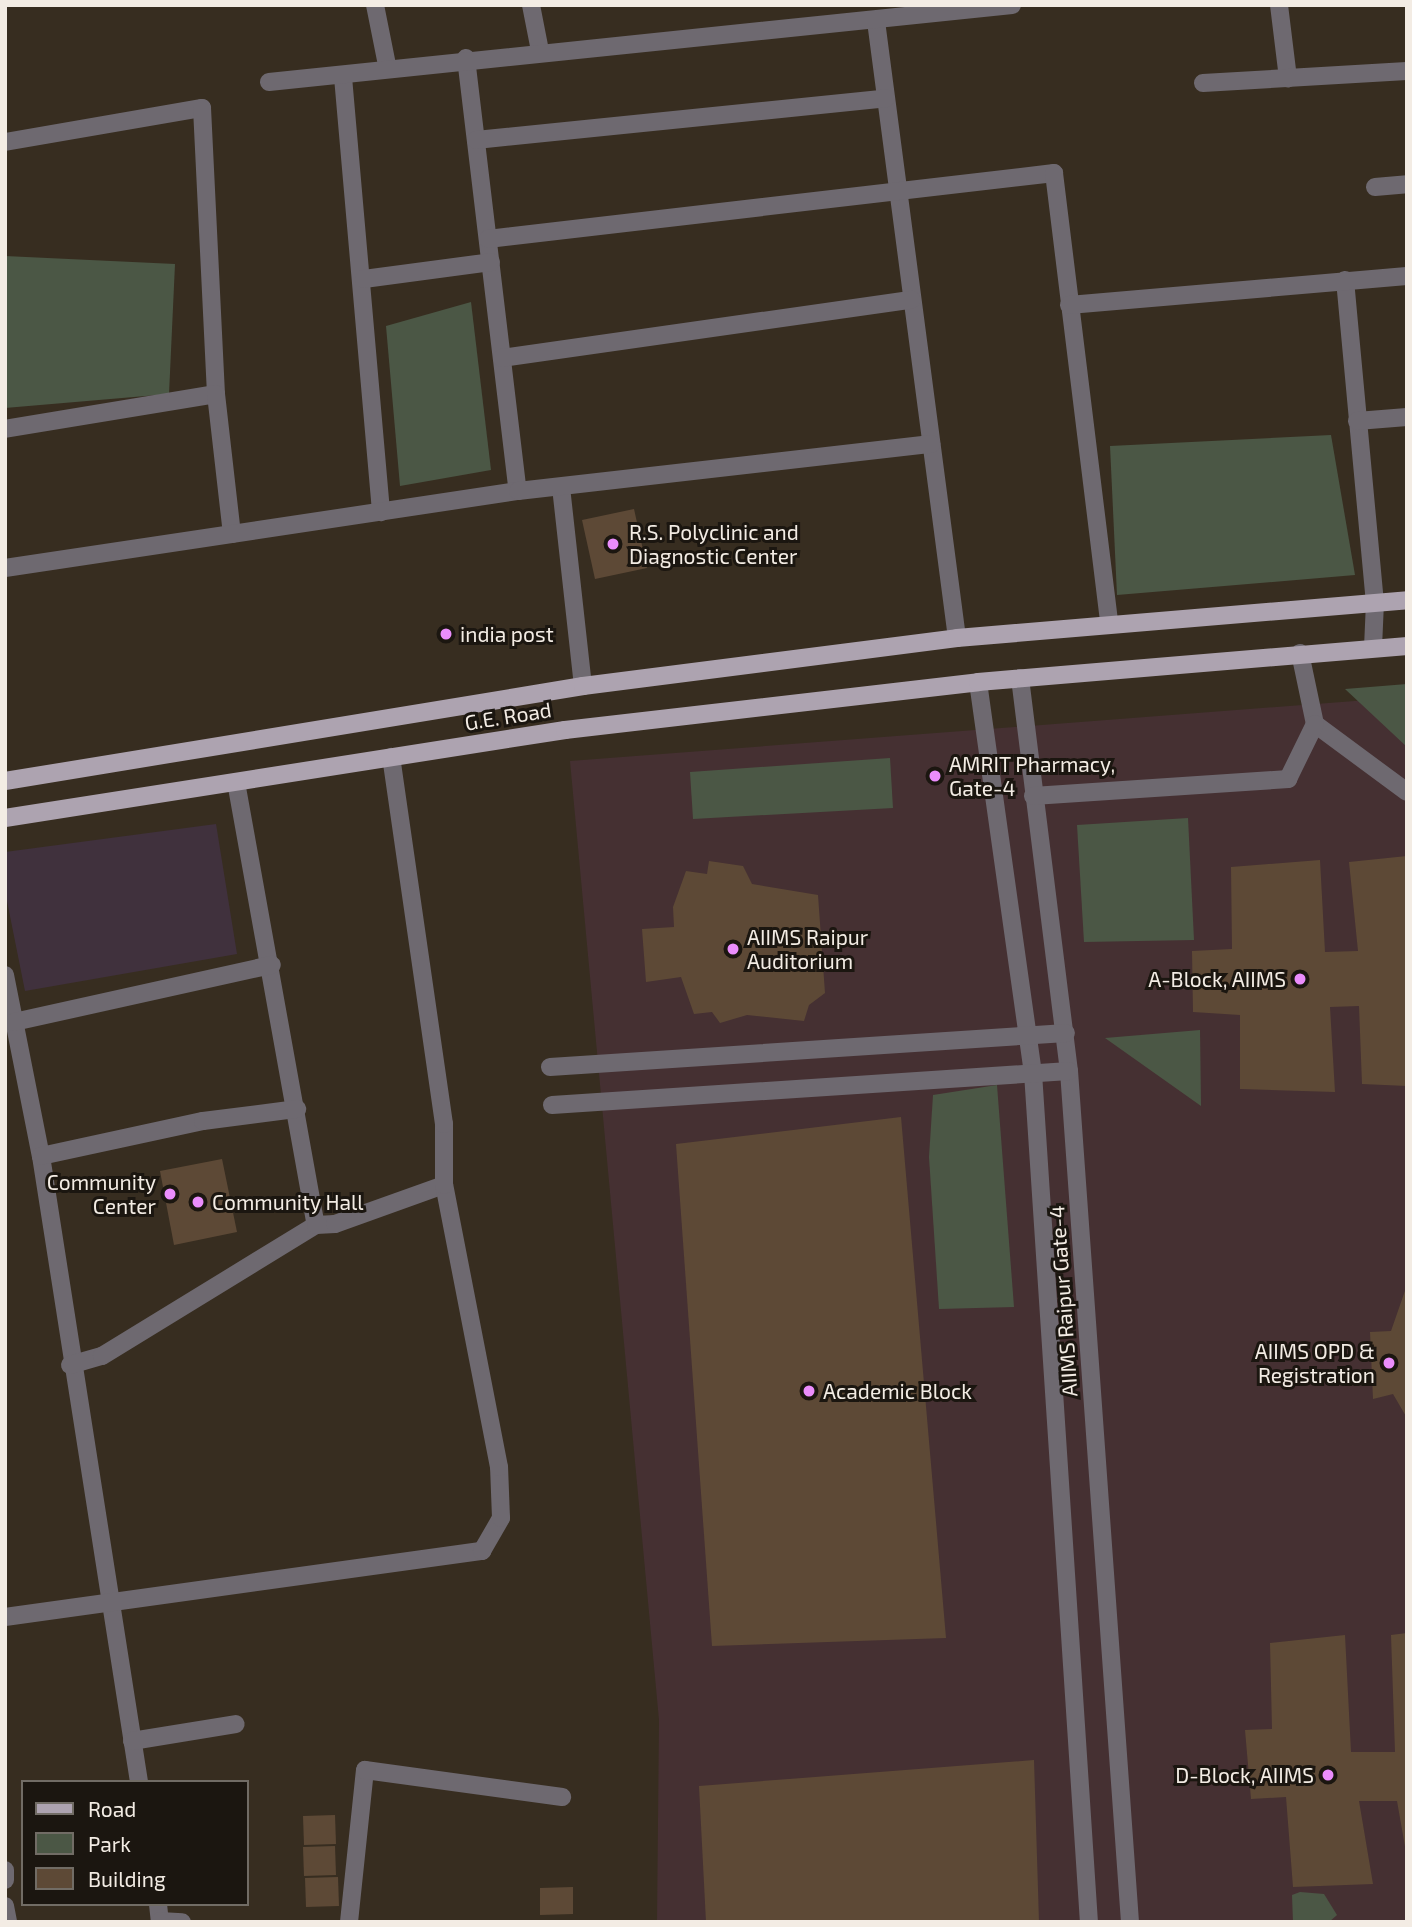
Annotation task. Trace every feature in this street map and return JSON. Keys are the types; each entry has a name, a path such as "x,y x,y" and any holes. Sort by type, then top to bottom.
{"main road":[{"path":"5,781 583,686 957,638 1407,600"},
{"name":"G.E. Road","path":"5,818 565,730 978,682 1407,646"}],"street":[{"path":"375,5 387,65"},
{"path":"531,5 540,51"},
{"path":"269,82 343,77 387,65 540,51 848,14 876,21 1012,5"},
{"path":"1279,5 1288,78"},
{"path":"876,21 957,638"},
{"path":"466,58 518,491"},
{"path":"1203,83 1407,71"},
{"path":"343,77 364,279 381,512"},
{"path":"476,140 886,97"},
{"path":"5,142 202,108 216,394 232,534"},
{"path":"488,239 1054,173 1109,624"},
{"path":"1375,187 1407,184"},
{"path":"364,279 491,262"},
{"path":"1069,305 1407,276"},
{"path":"1345,280 1375,602 1373,649"},
{"path":"502,358 912,300"},
{"path":"5,429 216,394"},
{"path":"1357,421 1407,418"},
{"path":"5,568 518,491 931,444"},
{"path":"561,487 583,686"},
{"path":"1033,796 1288,779 1315,724 1300,653"},
{"name":"AIIMS Raipur Gate-4","path":"1020,678 1033,796 1066,1032 1130,1922"},
{"name":"AIIMS Raipur Gate-4","path":"978,682 1033,1073 1089,1922"},
{"path":"1315,724 1407,792"},
{"path":"5,1617 109,1600 482,1551 501,1518 499,1467 444,1185 444,1124 391,757"},
{"path":"236,782 272,965 316,1225"},
{"path":"14,1022 272,965"},
{"path":"5,975 41,1156 70,1365 139,1780"},
{"path":"550,1067 1066,1032"},
{"path":"552,1105 1069,1070"},
{"path":"41,1156 203,1121 297,1109"},
{"path":"70,1365 102,1356 316,1225 335,1224 444,1185"},
{"path":"132,1741 236,1724"},
{"path":"349,1922 365,1770 562,1797"},
{"path":"5,1870 5,1880"},
{"path":"5,1906 8,1922"},
{"path":"160,1922 182,1922"}],"shaded area":[{"path":"1407,697 1407,1922 657,1922 659,1720 570,761"},
{"path":"216,824 237,954 25,991 5,891 5,852"}],"green space":[{"path":"5,256 175,264 169,394 5,408"},
{"path":"471,302 491,470 400,486 386,326"},
{"path":"1331,435 1355,575 1117,595 1110,446"},
{"path":"1407,684 1407,747 1345,689"},
{"path":"890,758 893,808 693,819 690,772"},
{"path":"1188,818 1194,940 1084,942 1077,825"},
{"path":"1200,1030 1201,1106 1105,1038"},
{"path":"997,1085 1014,1307 939,1309 929,1157 933,1095"},
{"path":"1300,1892 1324,1894 1337,1915 1329,1922 1293,1922 1292,1895"}],"building":[{"path":"634,509 647,568 595,579 582,520"},
{"name":"A-Block, AIIMS","path":"1407,856 1407,1086 1362,1084 1359,1006 1330,1007 1335,1092 1240,1089 1240,1015 1193,1012 1192,951 1232,949 1231,867 1320,860 1325,952 1358,951 1349,862"},
{"name":"AIIMS Raipur Auditorium","path":"709,861 743,866 752,884 818,895 825,993 809,1005 804,1021 747,1015 720,1023 712,1012 694,1014 681,977 646,982 642,929 674,927 673,907 686,871 707,874"},
{"name":"Academic Block","path":"901,1117 946,1638 712,1646 676,1144"},
{"name":"Community Hall","path":"222,1159 237,1232 174,1245 160,1171"},
{"name":"AIIMS OPD & Registration","path":"1407,1285 1407,1418 1393,1394 1373,1399 1370,1332 1391,1331"},
{"name":"D-Block, AIIMS","path":"1407,1633 1407,1858 1397,1801 1359,1801 1373,1884 1293,1887 1286,1797 1251,1799 1245,1730 1272,1729 1270,1643 1345,1635 1351,1752 1395,1752 1391,1635"},
{"path":"1034,1760 1039,1922 706,1922 699,1786"},
{"path":"335,1815 336,1844 304,1845 303,1816"},
{"path":"335,1846 336,1875 304,1876 303,1847"},
{"path":"338,1877 339,1906 306,1907 305,1878"},
{"path":"573,1887 573,1914 540,1915 540,1888"}],"place":[{"name":"R.S. Polyclinic and Diagnostic Center","path":"613,544"},
{"name":"india post","path":"446,634"},
{"name":"AMRIT Pharmacy, Gate-4","path":"935,776"},
{"name":"AIIMS Raipur Auditorium","path":"733,949"},
{"name":"A-Block, AIIMS","path":"1300,979"},
{"name":"Community Center","path":"170,1194"},
{"name":"Community Hall","path":"198,1202"},
{"name":"AIIMS OPD & Registration","path":"1389,1363"},
{"name":"Academic Block","path":"809,1391"},
{"name":"D-Block, AIIMS","path":"1328,1775"}]}
